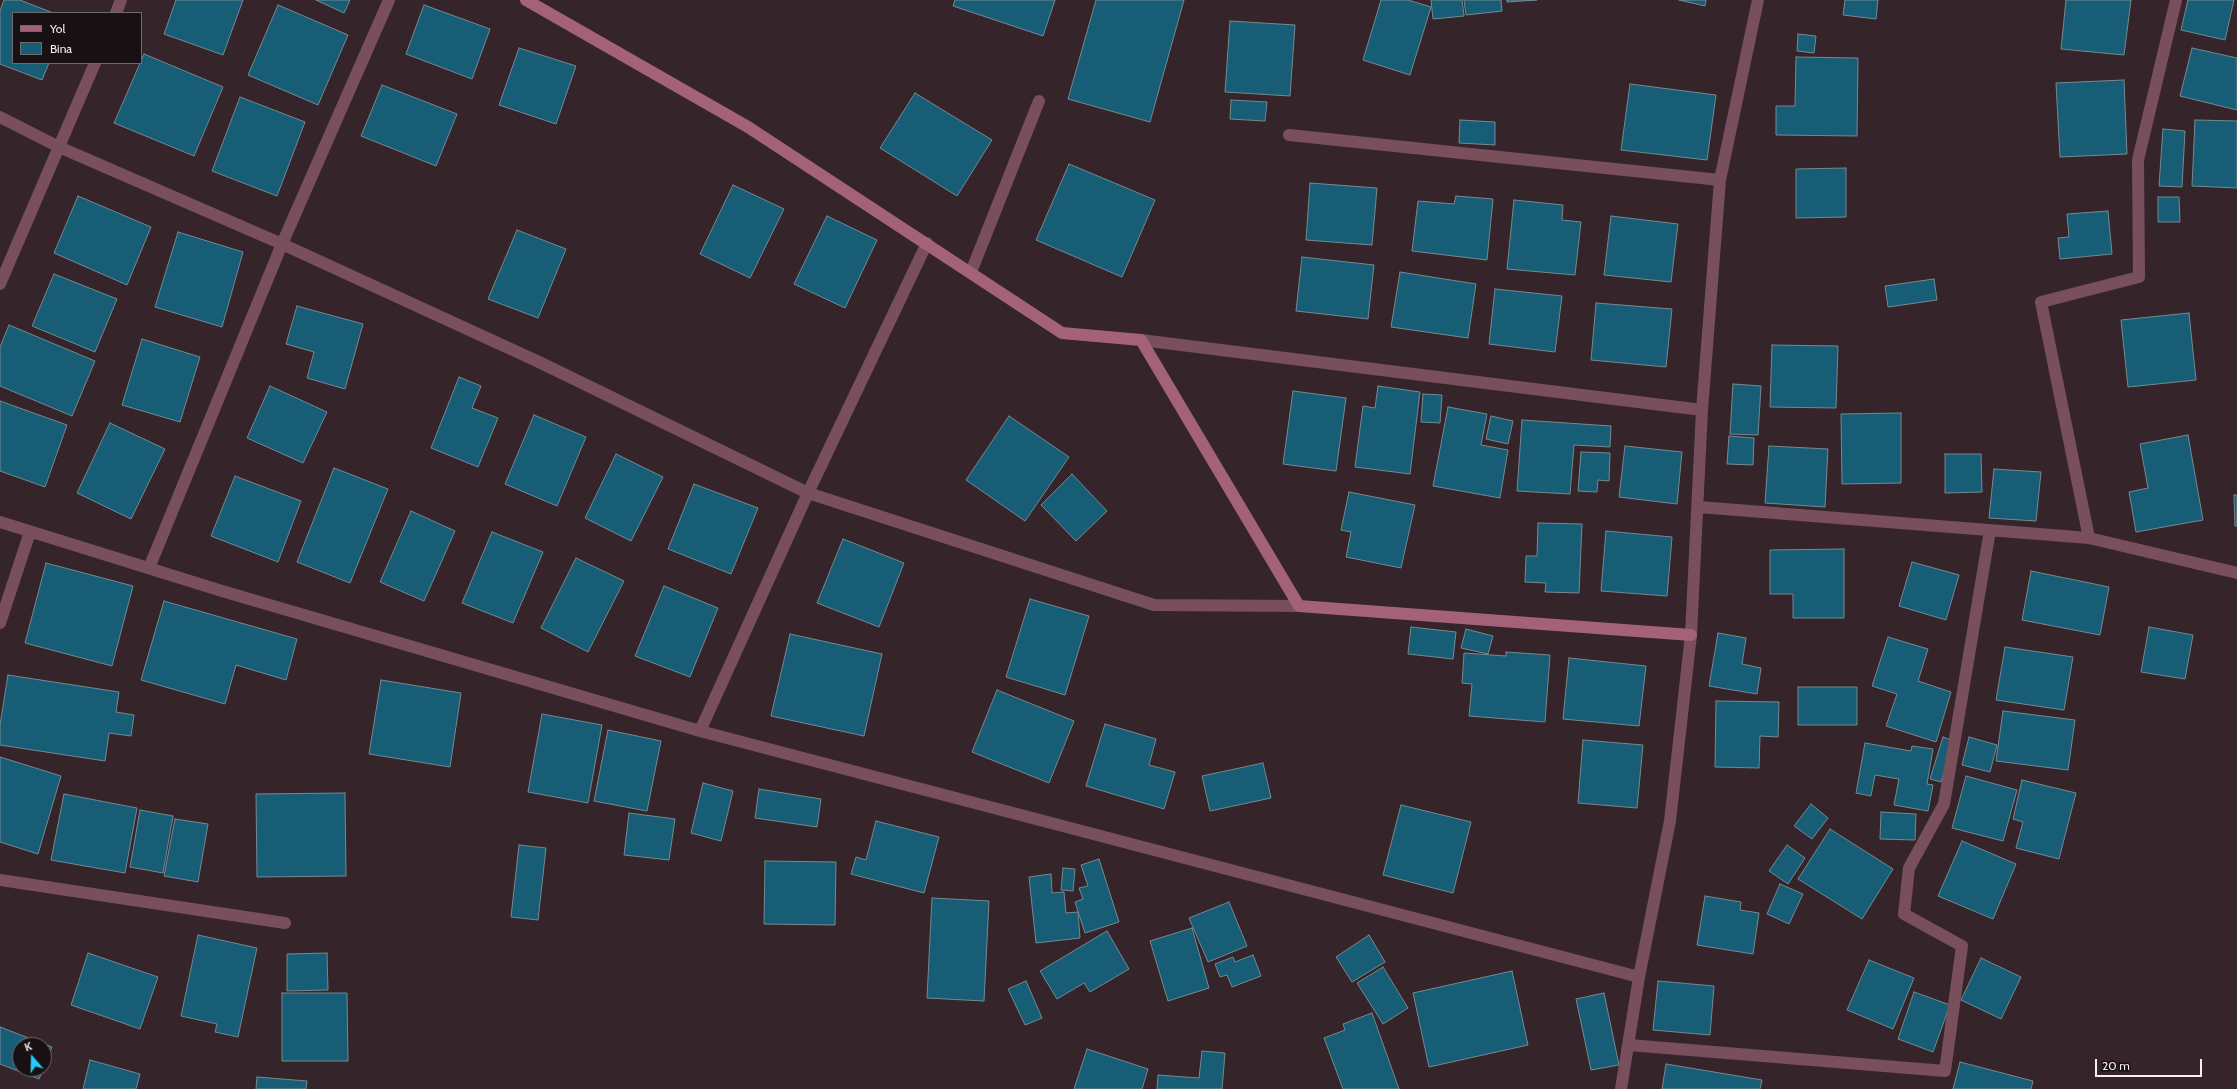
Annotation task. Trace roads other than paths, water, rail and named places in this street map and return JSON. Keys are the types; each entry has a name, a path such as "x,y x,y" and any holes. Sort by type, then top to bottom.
{"street":[{"path":"116,12 121,0"},
{"path":"148,568 282,244 389,0"},
{"path":"526,0 748,127 1062,333 1141,340 1702,410"},
{"path":"1621,1089 1639,977 1670,820 1691,635 1699,507 1702,410 1720,180 1758,0"},
{"path":"2089,538 2041,302 2139,277 2138,160 2176,0"},
{"path":"0,284 95,64"},
{"path":"971,272 1039,101"},
{"path":"0,117 59,147 282,244 539,362 808,493 1154,605 1299,606 1691,635"},
{"path":"1289,135 1720,180"},
{"path":"700,731 808,493 927,243"},
{"path":"1141,340 1299,606"},
{"path":"1699,507 2089,538 2237,573"},
{"path":"0,522 148,568 700,731 1639,977"},
{"path":"1629,1045 1945,1071 1962,946 1904,914 1909,868 1944,804 1990,530"},
{"path":"0,623 30,532"},
{"path":"0,880 285,923"}]}
